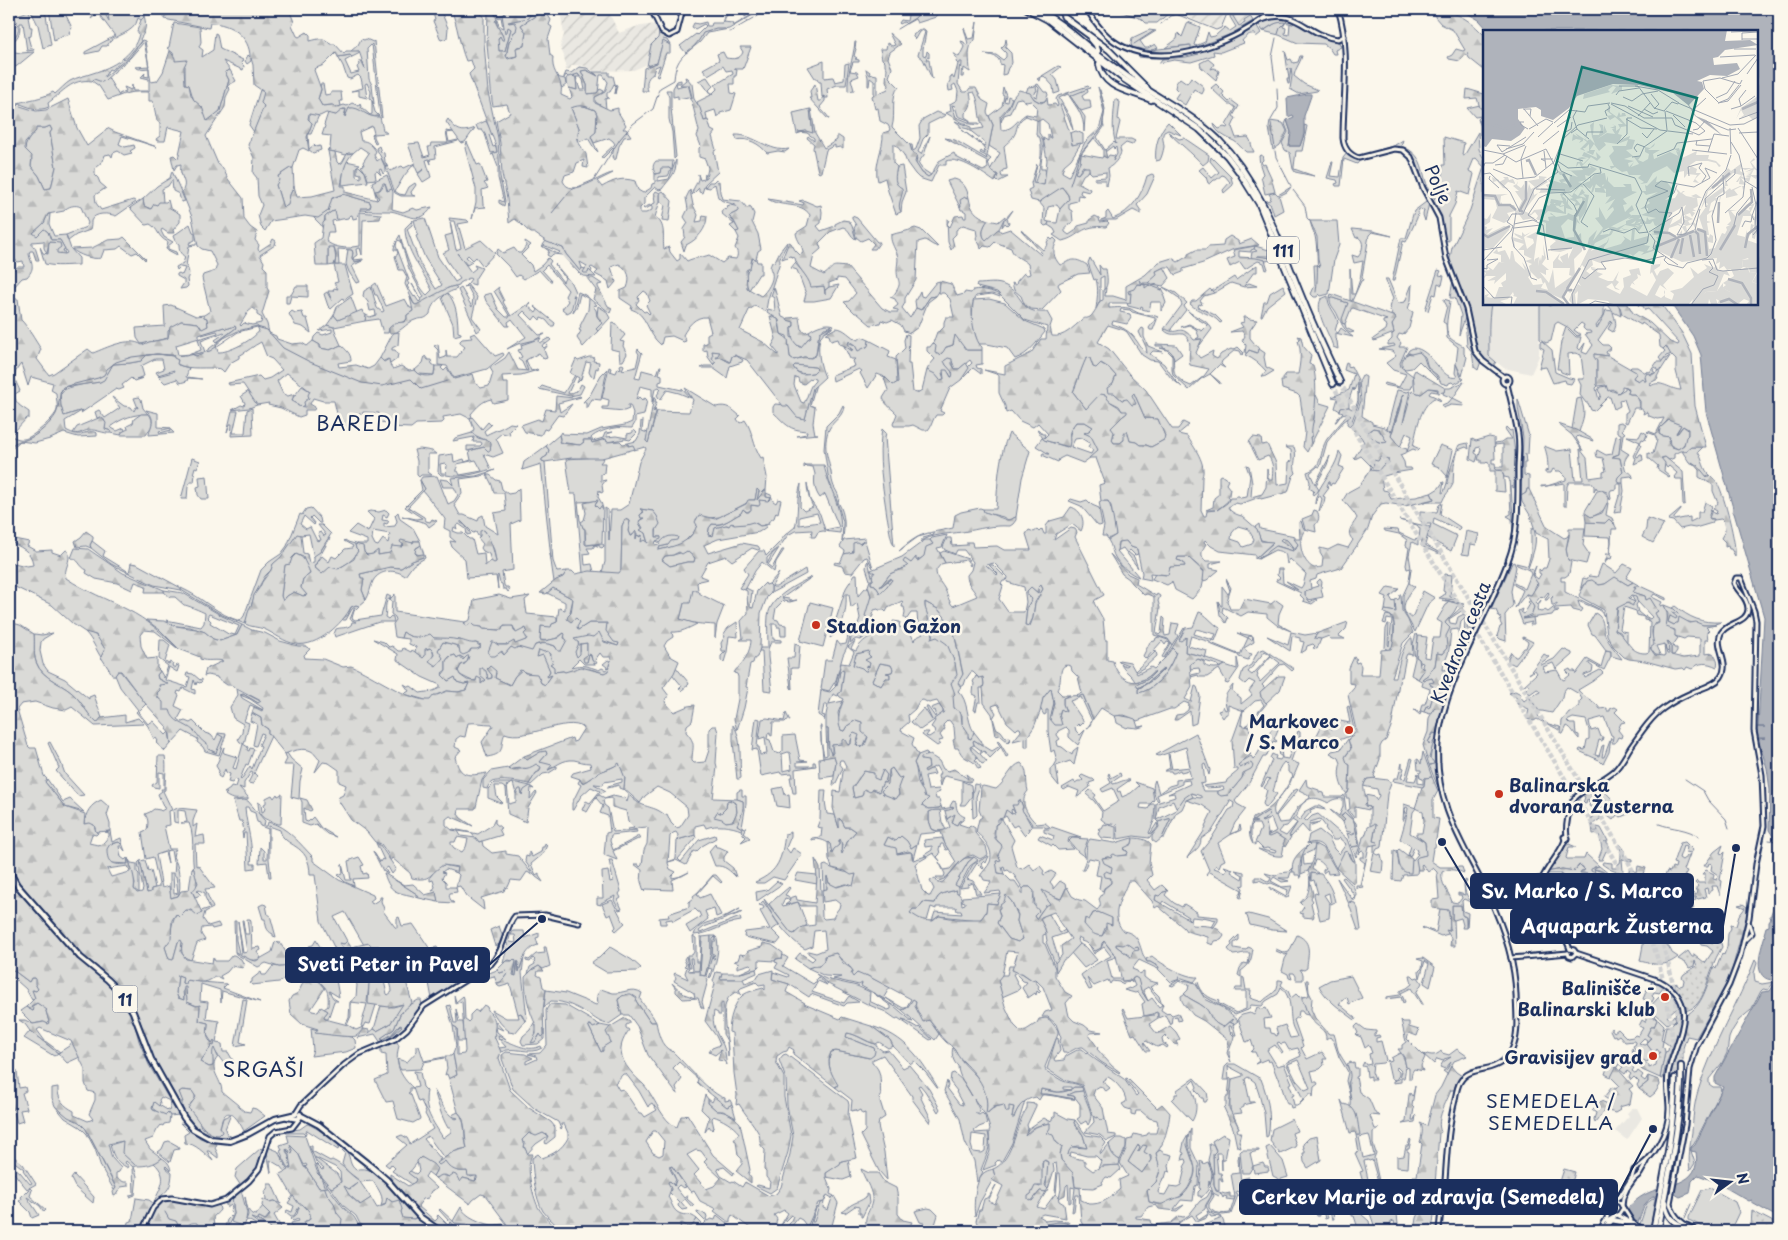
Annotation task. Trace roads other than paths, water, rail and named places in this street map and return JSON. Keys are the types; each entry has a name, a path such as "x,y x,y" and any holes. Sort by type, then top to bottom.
{"highway":[{"name":"111","path":"1027,9 1048,20 1122,78 1199,129 1216,144 1239,172 1250,188 1272,235 1333,384"},
{"name":"111","path":"1036,9 1060,24 1140,86 1190,116 1208,130 1231,153 1252,184 1272,222 1304,303 1340,382"},
{"path":"1058,9 1064,17 1109,50 1158,96"},
{"path":"1058,9 1064,20 1094,42 1098,51"},
{"path":"1099,64 1103,77 1111,85 1164,106"},
{"path":"1665,1181 1678,1124 1681,1098 1681,1066"},
{"path":"1658,1231 1671,1137 1675,1078"},
{"path":"1653,1231 1663,1197"},
{"path":"1663,1197 1666,1213 1670,1218 1691,1231"},
{"path":"1601,1231 1615,1217 1635,1224"},
{"path":"1665,1231 1674,1228 1686,1231"}],"main road":[{"name":"11","path":"9,871 17,885 80,957 122,994 134,1012 151,1059 184,1118 193,1129 211,1139 230,1141 248,1134 281,1116 298,1115 312,1121 387,1180 413,1210 440,1231"}],"street":[{"path":"651,9 662,32 669,36 677,32 683,9"},
{"path":"1088,9 1097,25 1111,39 1128,49 1147,54 1175,54 1203,48 1232,37 1274,9"},
{"path":"1338,9 1345,50"},
{"path":"1257,22 1272,17 1285,16 1294,19 1318,34 1340,42 1345,50"},
{"path":"1334,39 1340,39 1344,36"},
{"name":"Polje","path":"1345,50 1343,138 1345,149 1350,154 1359,158 1394,149 1403,150 1411,157 1439,218 1446,258 1466,309 1475,350 1483,361 1504,377"},
{"name":"Kvedrova cesta","path":"1439,1231 1445,1183 1448,1132 1460,1082 1472,1072 1494,1067 1503,1061 1513,1050 1516,1040 1516,986 1511,958 1503,929 1450,820 1441,791 1438,756 1441,728 1451,692 1508,562 1515,538 1518,516 1519,444 1507,384 1510,382 1510,379 1504,377"},
{"path":"1576,953 1572,957 1569,956 1569,951 1542,884 1539,884 1537,881 1542,879 1566,838 1570,808 1574,798 1616,769 1652,719 1664,708 1714,683 1720,678 1724,671 1724,663 1720,637 1724,629 1745,617 1748,611 1745,599 1734,583 1735,579 1741,578 1756,621 1754,732 1762,775 1764,817 1756,864 1748,934 1742,946 1733,977 1693,1056 1688,1078 1684,1131 1670,1203 1675,1215 1686,1226 1697,1231"},
{"path":"142,1231 153,1208 162,1200 172,1198 210,1205 226,1200 249,1181 259,1169 270,1136 276,1131 288,1130 294,1125 303,1103 344,1065 364,1051 395,1039 407,1029 424,1006 492,964 499,955 515,916 544,914 579,923"},
{"path":"1511,958 1574,950 1576,953 1660,981 1671,988 1681,1002 1683,1013 1682,1027 1668,1079 1668,1121 1661,1140 1627,1190 1621,1213 1615,1217 1609,1211"},
{"path":"1601,1231 1607,1218 1609,1204 1620,1196 1635,1170 1639,1170"},
{"path":"1633,1173 1638,1176"},
{"path":"1615,1201 1622,1206 1635,1224 1647,1231"}],"waterway":[{"path":"757,17 765,9"},
{"path":"897,29 915,18 923,9"},
{"path":"967,9 977,10"},
{"path":"984,12 990,9"},
{"path":"1161,24 1170,16 1176,14 1216,30 1221,28 1229,9"},
{"path":"1301,12 1307,9"},
{"path":"729,32 754,18"},
{"path":"1278,34 1280,28 1287,21"},
{"path":"658,92 660,88 674,80 675,70 681,58 695,45 703,33 716,29 725,29"},
{"path":"1134,44 1154,31"},
{"path":"1275,80 1272,57 1276,38"},
{"path":"1271,120 1278,108 1277,88"},
{"path":"1070,185 1080,154 1102,128 1105,109 1100,90"},
{"path":"552,213 571,190 594,180 620,139 633,124 653,109 658,94"},
{"path":"1271,123 1275,148"},
{"path":"1275,151 1276,157 1291,186"},
{"path":"1293,190 1305,206 1307,218 1310,221 1315,236 1317,248 1316,292"},
{"path":"9,448 17,442 41,431 51,421 56,414 63,387 98,378 104,375 107,369 116,362 132,357 156,354 185,356 210,351 238,332 257,327 267,330 283,348 310,362 362,383 382,386 411,379 421,389 447,381"},
{"path":"1685,779 1703,791 1708,800 1726,819 1729,828"},
{"path":"1659,824 1690,832 1699,837"},
{"path":"1769,840 1776,841"},
{"path":"317,1173 321,1177 327,1194 342,1219 341,1226 346,1231"},
{"path":"1685,1218 1691,1204"},
{"path":"165,1212 169,1219 176,1221 181,1231"},
{"path":"1678,1215 1684,1220"},
{"path":"1688,1222 1704,1231"}],"tunnel":[{"path":"1340,382 1362,422 1628,861 1651,911 1667,960 1678,1011 1681,1066"},
{"path":"1333,384 1357,436 1615,861 1633,895 1648,930 1660,966 1668,1003 1675,1078"}],"place":[{"name":"Stadion Gažon","path":"816,625"},
{"name":"Markovec / S. Marco","path":"1349,730"},
{"name":"Balinarska dvorana Žusterna","path":"1499,794"},
{"name":"Sv. Marko / S. Marco","path":"1442,842"},
{"name":"Aquapark Žusterna","path":"1736,848"},
{"name":"Sveti Peter in Pavel","path":"542,919"},
{"name":"Balinišče - Balinarski klub","path":"1665,997"},
{"name":"Gravisijev grad","path":"1653,1056"},
{"name":"Cerkev Marije od zdravja (Semedela)","path":"1653,1129"}],"district":[{"name":"BAREDI","path":"358,423"},
{"name":"SRGAŠI","path":"264,1069"},
{"name":"SEMEDELA / SEMEDELLA","path":"1551,1111"}]}
